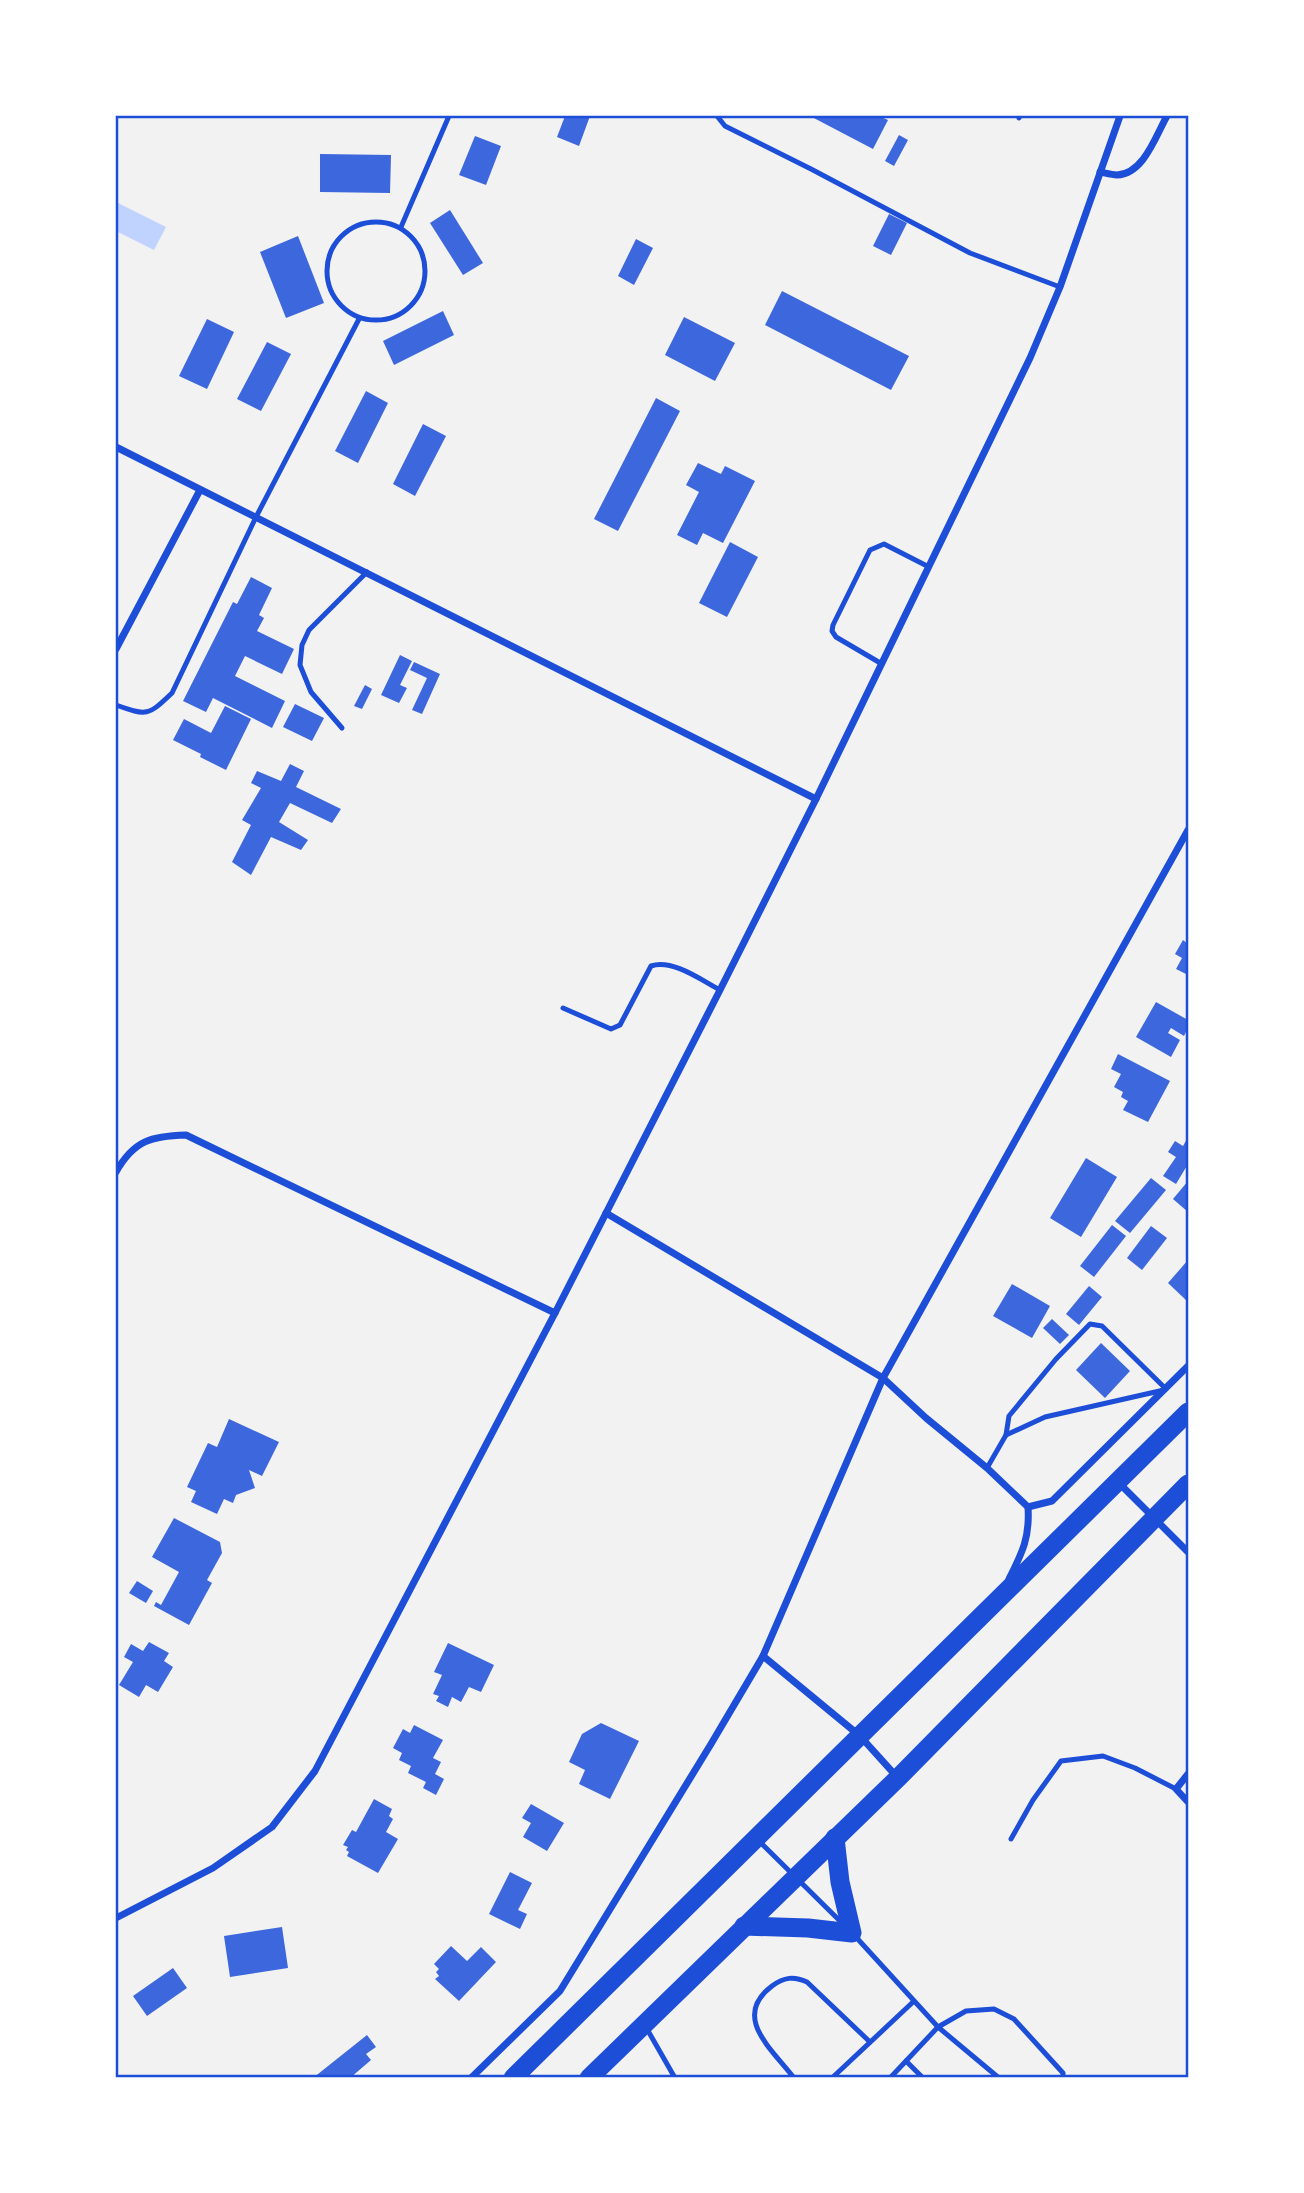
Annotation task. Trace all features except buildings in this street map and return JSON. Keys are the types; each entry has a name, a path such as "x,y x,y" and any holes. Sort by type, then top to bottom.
{"highway":[{"path":"513,2077 1188,1412"},
{"path":"589,2077 898,1778 1188,1484"},
{"path":"744,1926 808,1928 852,1933 840,1882 835,1839"}],"street":[{"path":"117,1915 213,1868 272,1827 315,1771 720,990 929,567 1030,358 1060,287 1120,116"},
{"path":"1100,172 1118,175 1130,172 1143,160 1167,116"},
{"path":"116,447 816,799"},
{"path":"116,649 200,489"},
{"path":"471,2077 560,1991 763,1656 883,1378 1188,830"},
{"path":"116,1172 136,1146 157,1136 186,1135 555,1312"},
{"path":"606,1213 883,1378 1028,1507 1027,1541 1000,1597"},
{"path":"1028,1507 1052,1501 1188,1366"},
{"path":"1117,1481 1188,1552"},
{"path":"763,1656 860,1736 898,1778"},
{"path":"1188,1774 1175,1789 1188,1802"}],"lane":[{"path":"401,227 449,116"},
{"path":"717,116 725,126 970,253 1060,287"},
{"path":"374,221 401,227 422,249 426,278 414,305 388,321 359,319 336,303 326,278 330,250 348,229 374,221"},
{"path":"116,705 139,713 147,712 154,710 172,693 256,517 359,319"},
{"path":"881,664 836,637 832,631 870,550 884,544 929,567"},
{"path":"342,728 312,692 300,665 302,645 309,630 367,572"},
{"path":"563,1008 611,1030 620,1025 651,966 658,964 683,970 720,990"},
{"path":"987,1468 1006,1435 1009,1416 1056,1359 1090,1324 1102,1326 1166,1390"},
{"path":"1006,1435 1045,1417 1166,1390"},
{"path":"1011,1839 1033,1800 1061,1761 1104,1756 1135,1768 1175,1789"},
{"path":"756,1838 852,1933 938,2027 999,2077"},
{"path":"794,2077 755,2027 753,2014 760,1995 780,1980 796,1977 807,1982 870,2042"},
{"path":"832,2077 913,2002"},
{"path":"890,2077 938,2027 966,2011 994,2009 1014,2019 1063,2073 1063,2077"},
{"path":"644,2024 675,2077"},
{"path":"906,2061 923,2077"}],"water":[{"path":"116,202 166,227 154,250 116,231"}]}
